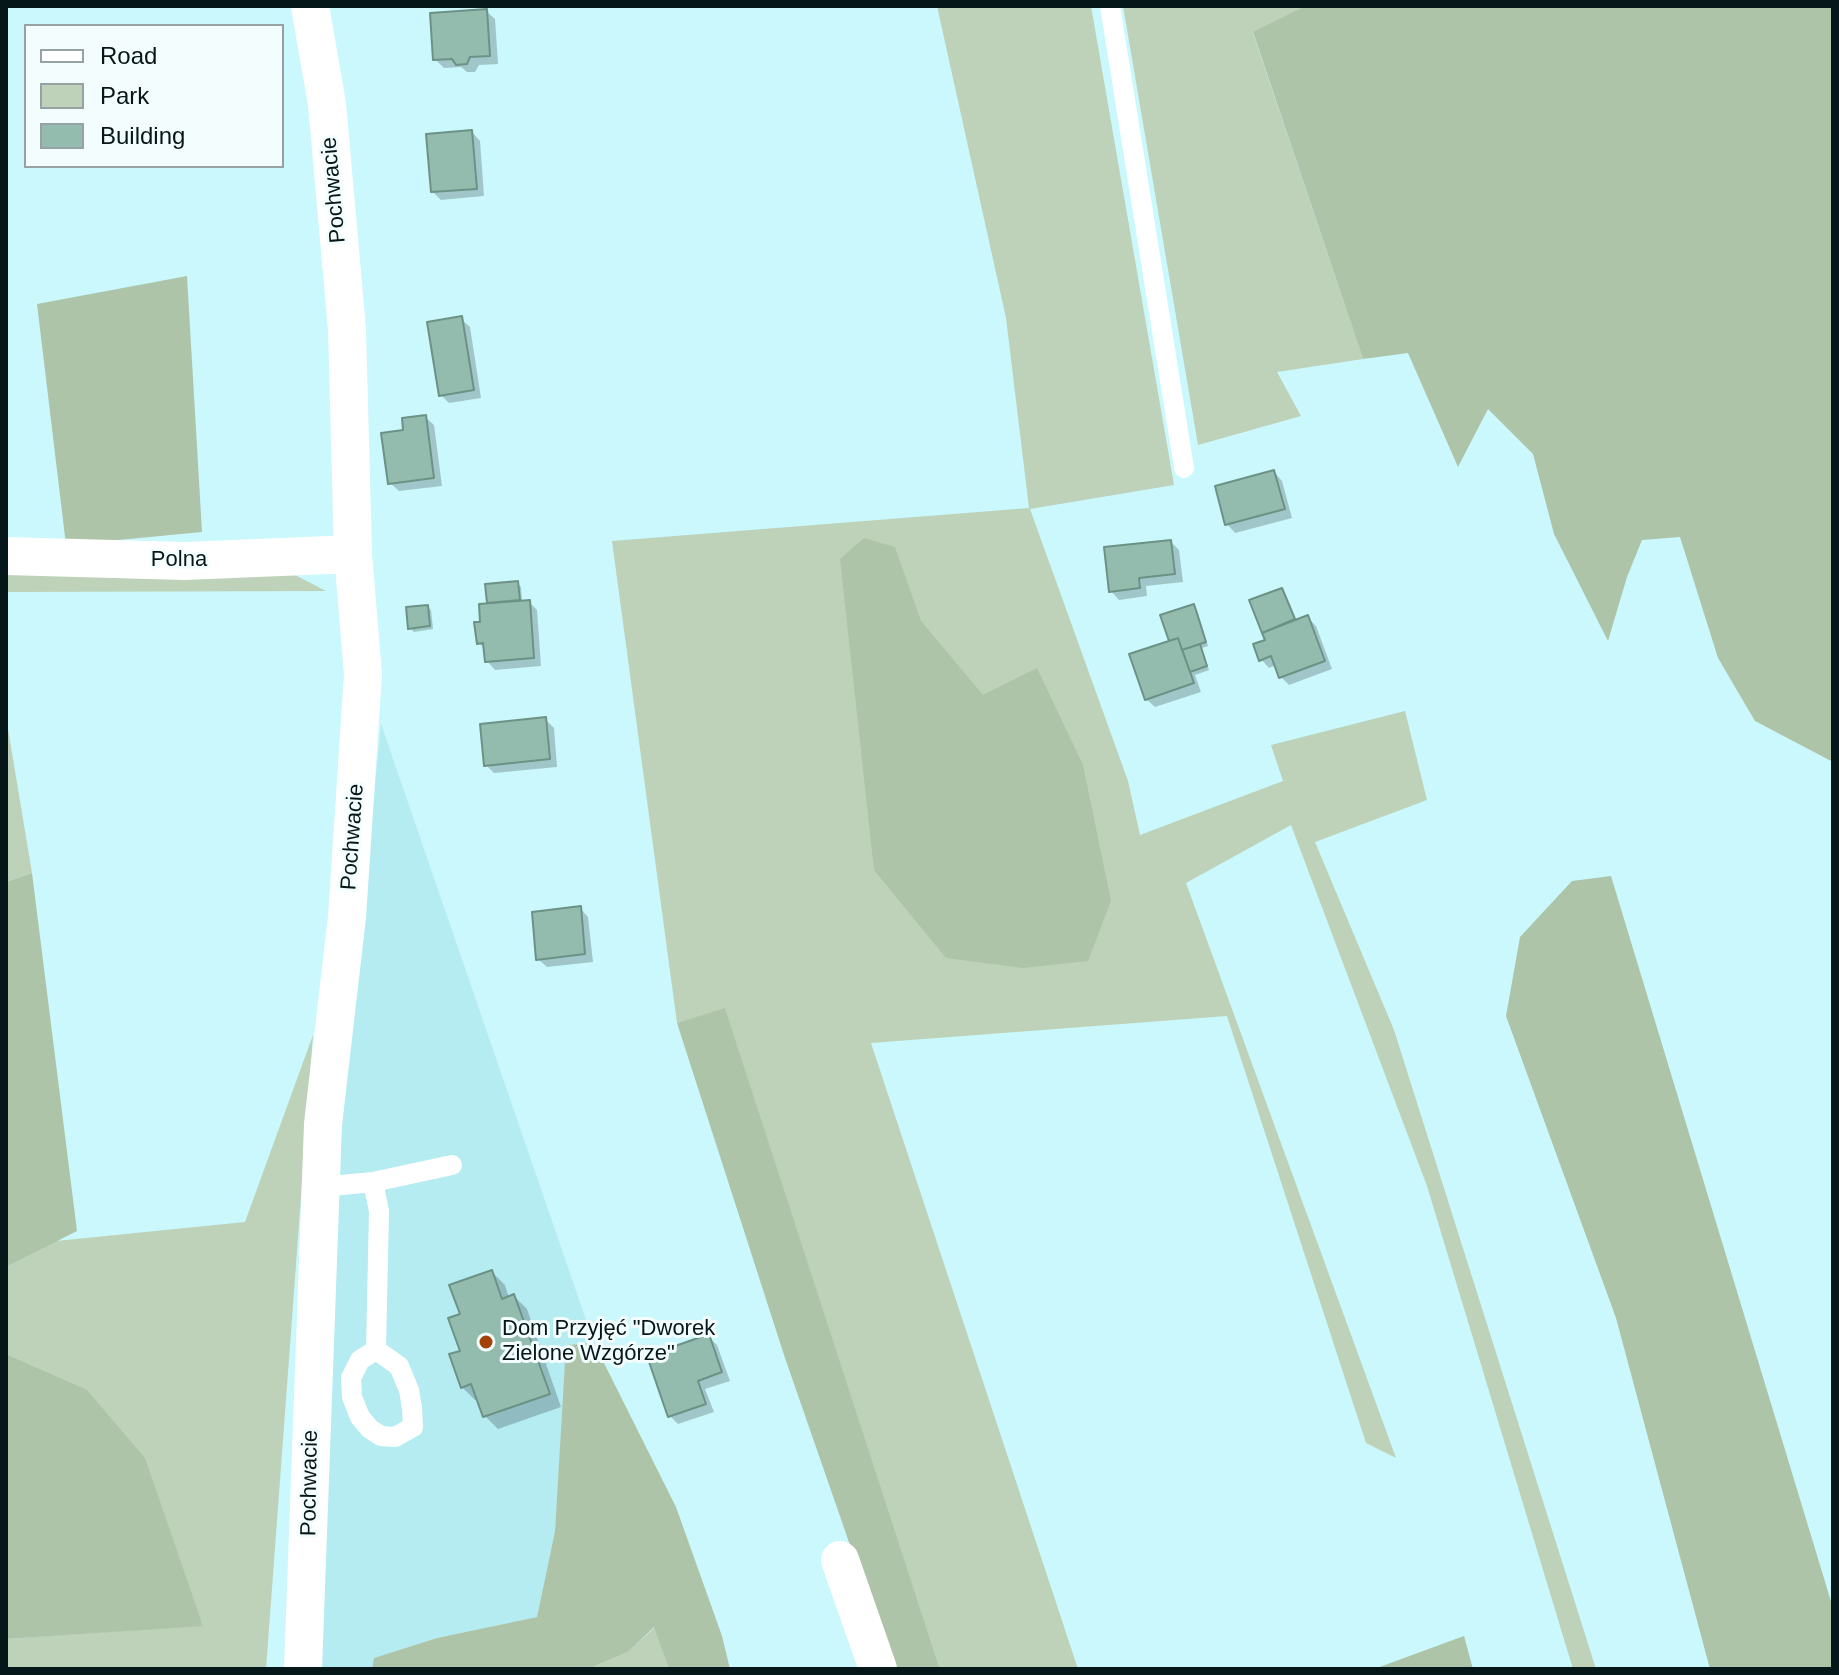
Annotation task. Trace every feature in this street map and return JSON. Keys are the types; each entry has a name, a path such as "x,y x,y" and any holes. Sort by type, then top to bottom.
{"street":[{"name":"Pochwacie","path":"303,1669 323,1124 347,917 363,674 353,554 347,329 327,104 310,6"},
{"name":"Polna","path":"6,556 185,561 353,554"},
{"path":"840,1560 878,1669"}],"lane":[{"path":"1110,6 1184,468"},
{"path":"320,1187 373,1182 452,1165"},
{"path":"373,1182 379,1211 376,1350"}],"shaded area":[{"path":"381,724 594,1343 567,1345 555,1531 537,1617 437,1638 375,1658 372,1669 321,1669 340,1144"}],"green space":[{"path":"937,6 1091,6 1174,485 1030,509 1128,781 1140,835 1283,781 1271,745 1405,711 1427,800 1315,842 1394,1030 1596,1669 1573,1669 1427,1186 1291,825 1186,883 1396,1458 1366,1443 1227,1016 871,1043 1078,1669 940,1669 725,1009 677,1023 612,541 1029,508 1006,318"},
{"path":"1123,6 1305,6 1253,33 1363,359 1277,372 1301,416 1198,445"},
{"path":"1305,6 1833,6 1833,762 1755,721 1718,658 1680,537 1642,540 1627,577 1608,641 1554,534 1533,454 1488,409 1458,467 1408,353 1363,359 1253,32"},
{"path":"187,276 202,532 66,545 37,304"},
{"path":"864,538 895,547 921,621 983,695 1037,668 1083,765 1111,901 1088,961 1023,968 946,958 874,870 840,559"},
{"path":"291,573 326,591 6,592 6,575"},
{"path":"6,717 32,873 6,882"},
{"path":"32,873 77,1231 6,1267 6,882"},
{"path":"1611,876 1833,1608 1833,1669 1710,1669 1616,1318 1506,1016 1520,937 1572,881"},
{"path":"725,1008 940,1669 893,1669 784,1355 677,1023"},
{"path":"313,1035 266,1669 6,1669 6,1639 203,1625 86,1389 6,1354 6,1267 56,1241 245,1222"},
{"path":"594,1343 676,1507 722,1636 730,1669 669,1669 654,1627 628,1652 588,1669 372,1669 374,1658 437,1638 537,1617 555,1531 566,1345"},
{"path":"6,1354 86,1389 145,1458 203,1626 6,1639"},
{"path":"655,1627 669,1669 588,1669 628,1652"},
{"path":"1464,1636 1473,1669 1374,1669"}],"building":[{"path":"487,9 490,56 470,57 467,64 456,65 452,59 433,60 430,13"},
{"path":"472,130 477,189 431,192 426,134"},
{"path":"462,316 474,390 439,396 427,322"},
{"path":"426,415 434,478 388,484 381,433 403,430 402,418"},
{"path":"1274,470 1285,509 1225,525 1215,486"},
{"path":"1171,540 1175,574 1139,578 1140,588 1109,592 1104,547"},
{"path":"518,581 520,600 487,603 485,584"},
{"path":"1282,588 1295,619 1262,633 1249,600"},
{"path":"530,600 534,658 485,662 483,643 477,644 474,622 480,622 479,604"},
{"path":"1194,604 1206,642 1182,650 1178,638 1169,641 1160,615"},
{"path":"428,605 430,626 408,629 406,607"},
{"path":"1308,615 1325,661 1279,678 1271,656 1259,661 1253,644 1265,640 1262,633"},
{"path":"1178,638 1194,683 1145,700 1129,654"},
{"path":"1200,644 1207,666 1190,672 1182,650"},
{"path":"546,717 550,759 484,766 480,724"},
{"path":"581,906 585,954 536,960 532,912"},
{"path":"492,1270 502,1299 514,1294 550,1394 483,1417 471,1384 461,1388 449,1354 460,1351 448,1318 460,1314 449,1285"},
{"path":"709,1334 722,1372 698,1381 706,1404 668,1417 647,1356"}],"place":[{"name":"Dom Przyjęć \"Dworek Zielone Wzgórze\"","path":"486,1342"}]}
